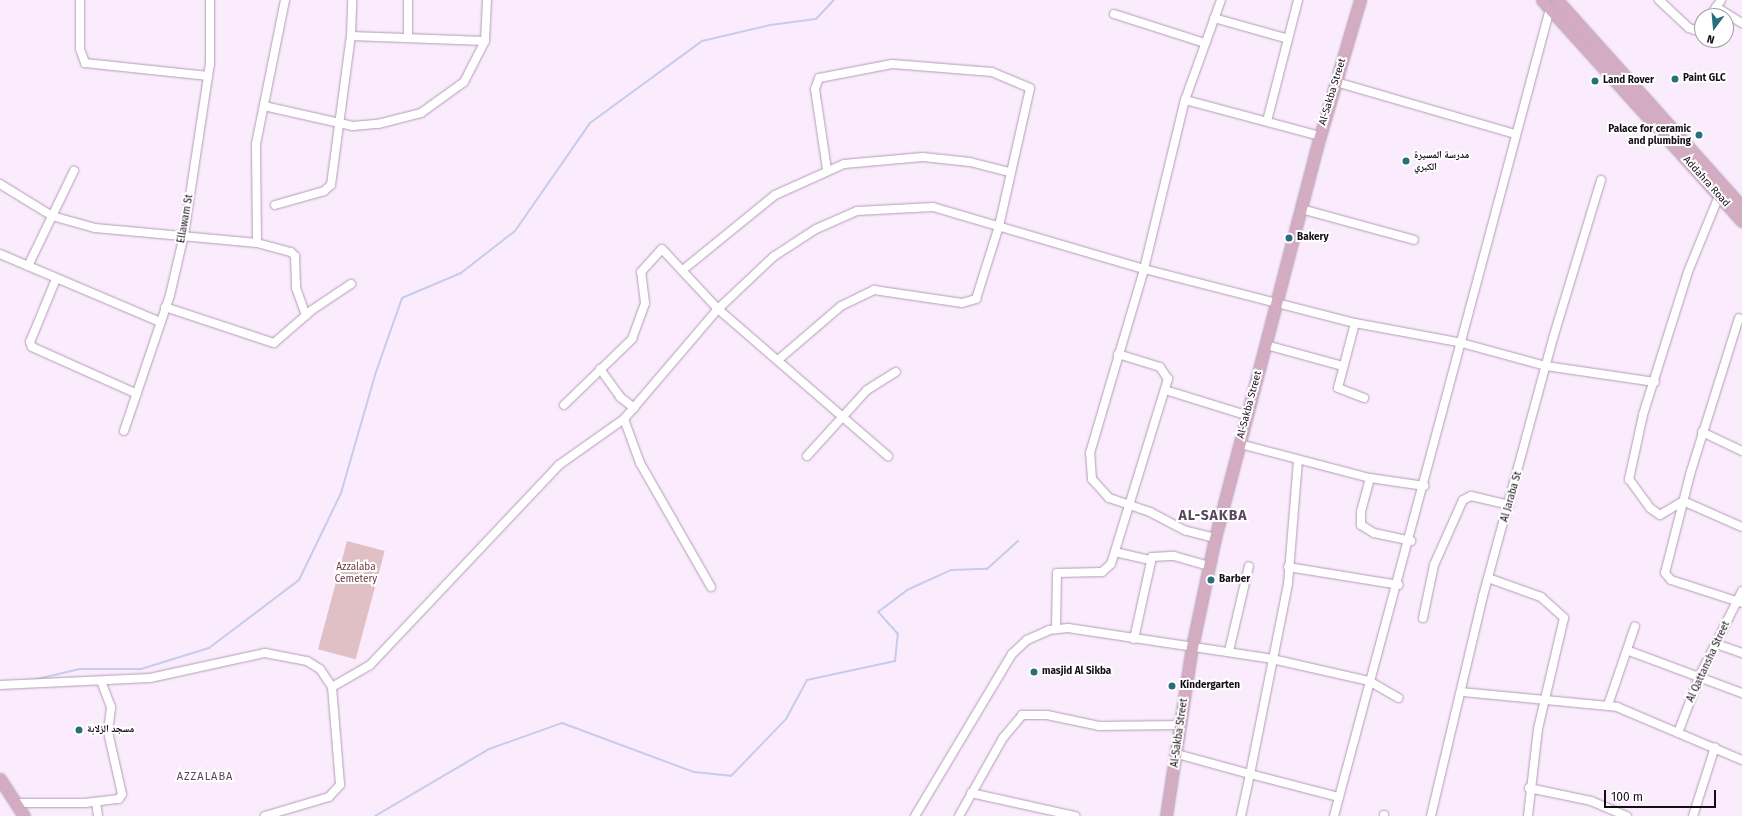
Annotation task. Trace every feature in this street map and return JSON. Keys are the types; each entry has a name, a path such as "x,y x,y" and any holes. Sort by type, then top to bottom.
{"main road":[{"name":"Al-Sakba Street","path":"1166,816 1177,754 1192,647 1208,566 1240,444 1246,415 1278,302 1320,136 1360,0"},
{"name":"Addahra Road","path":"1542,0 1553,5 1725,186 1742,207"},
{"name":"Addahra Road","path":"1553,5 1742,222"},
{"path":"0,779 24,816"}],"street":[{"path":"80,0 81,57 85,63 208,76"},
{"name":"Ellawam St","path":"124,431 165,307 184,235 208,76 210,0"},
{"path":"257,243 256,144 285,0"},
{"path":"275,205 329,188 352,36 352,0"},
{"path":"408,0 408,37"},
{"path":"264,106 339,125 378,124 432,107 464,82 486,41 487,0"},
{"path":"1215,538 1186,532 1130,504 1109,498 1096,486 1090,463 1118,354 1144,269 1185,100 1221,0"},
{"path":"1266,121 1298,0"},
{"path":"1659,0 1689,28 1694,27"},
{"path":"1721,0 1716,7 1742,24"},
{"path":"1334,816 1369,682 1411,541 1458,342 1515,134 1553,5"},
{"path":"1114,14 1205,43"},
{"path":"1214,18 1288,39"},
{"path":"352,36 486,41"},
{"path":"778,360 841,306 874,290 970,303 981,287 999,226 1009,172 1031,96 1026,84 992,72 892,64 817,80 828,169"},
{"path":"1336,82 1515,134"},
{"path":"1185,100 1320,136"},
{"path":"684,269 761,204 828,169 871,160 923,157 970,162 1009,172"},
{"path":"28,266 74,171"},
{"name":"Al Jaraba St","path":"1431,816 1462,692 1488,578 1546,366 1602,180"},
{"path":"0,184 52,216 116,231 184,235 257,243 294,254 296,288 306,316"},
{"path":"1683,502 1660,515 1650,508 1629,479 1655,382 1688,272 1718,196 1725,186"},
{"path":"332,687 370,665 559,465 624,420 718,308 794,243 839,217 857,211 933,208 1144,269 1278,302 1354,324 1458,342 1546,366 1655,382"},
{"path":"1301,209 1414,240"},
{"path":"564,404 632,339 638,327 645,303 642,270 662,249 684,269 718,308 888,456"},
{"path":"0,254 160,322"},
{"path":"56,279 30,342 32,347 137,394"},
{"path":"165,307 274,344 306,316 351,284"},
{"path":"1739,318 1702,432 1683,502 1666,576 1740,602"},
{"path":"1354,324 1338,390 1364,398"},
{"path":"1266,345 1343,366"},
{"path":"1056,629 1057,573 1106,571 1115,552 1168,379 1160,367 1118,354"},
{"path":"600,369 620,397 634,408"},
{"path":"806,456 867,390 896,372"},
{"path":"1164,390 1246,415"},
{"path":"624,420 640,462 711,587"},
{"path":"1702,432 1742,451"},
{"path":"1240,444 1370,478 1424,486"},
{"path":"1241,816 1272,659 1288,567 1298,460"},
{"path":"1370,478 1361,511 1361,525 1374,533 1411,541"},
{"path":"1423,618 1434,565 1463,500 1471,496 1509,505"},
{"path":"1683,502 1742,527"},
{"path":"1115,552 1150,560"},
{"path":"1134,639 1150,560 1159,554 1208,566"},
{"path":"1230,651 1249,566"},
{"path":"1288,567 1399,585"},
{"path":"1488,578 1541,597 1564,618 1543,702 1529,788 1528,816"},
{"name":"Al Qattansha Street","path":"1678,733 1699,677 1740,602 1742,591"},
{"path":"1608,706 1629,651 1635,626"},
{"path":"915,816 1012,654 1027,640 1056,629 1068,628 1134,639 1230,651 1272,659 1369,682 1398,698"},
{"path":"1716,644 1742,653"},
{"path":"1629,651 1742,693"},
{"path":"0,685 101,681 168,676 231,660 278,654 320,669 332,687 339,751 339,788 329,797 264,816"},
{"path":"16,803 96,802 117,800 122,794 108,732 111,707 101,681"},
{"path":"1462,692 1543,702 1608,706 1628,710 1742,760"},
{"path":"958,816 1002,738 1022,714 1048,715 1099,726 1181,725"},
{"path":"1692,816 1715,747"},
{"path":"1177,754 1339,797"},
{"path":"1529,788 1591,801 1627,816"},
{"path":"971,793 1075,816"},
{"path":"96,802 98,816"}],"green space":[{"name":"Azzalaba Cemetery","path":"347,541 385,551 356,659 318,649"}],"waterway":[{"path":"33,680 80,669 141,669 209,648 299,580 341,493 376,372 402,298 461,273 515,231 590,123 702,41 770,25 816,19 834,0"},
{"path":"375,816 489,749 562,723 694,772 731,776 786,719 807,680 895,661 898,634 878,612 907,590 951,570 987,569 1018,541"}],"place":[{"name":"Paint GLC","path":"1675,79"},
{"name":"Land Rover","path":"1595,81"},
{"name":"Palace for ceramic and plumbing","path":"1699,135"},
{"name":"مدرسة المسيرة الكبري","path":"1406,161"},
{"name":"Bakery","path":"1289,238"},
{"name":"Barber","path":"1211,580"},
{"name":"masjid Al Sikba","path":"1034,672"},
{"name":"Kindergarten","path":"1172,686"},
{"name":"مسجد الزلابة","path":"79,730"}],"district":[{"name":"AL-SAKBA","path":"1213,516"},
{"name":"AZZALABA","path":"205,777"}]}
